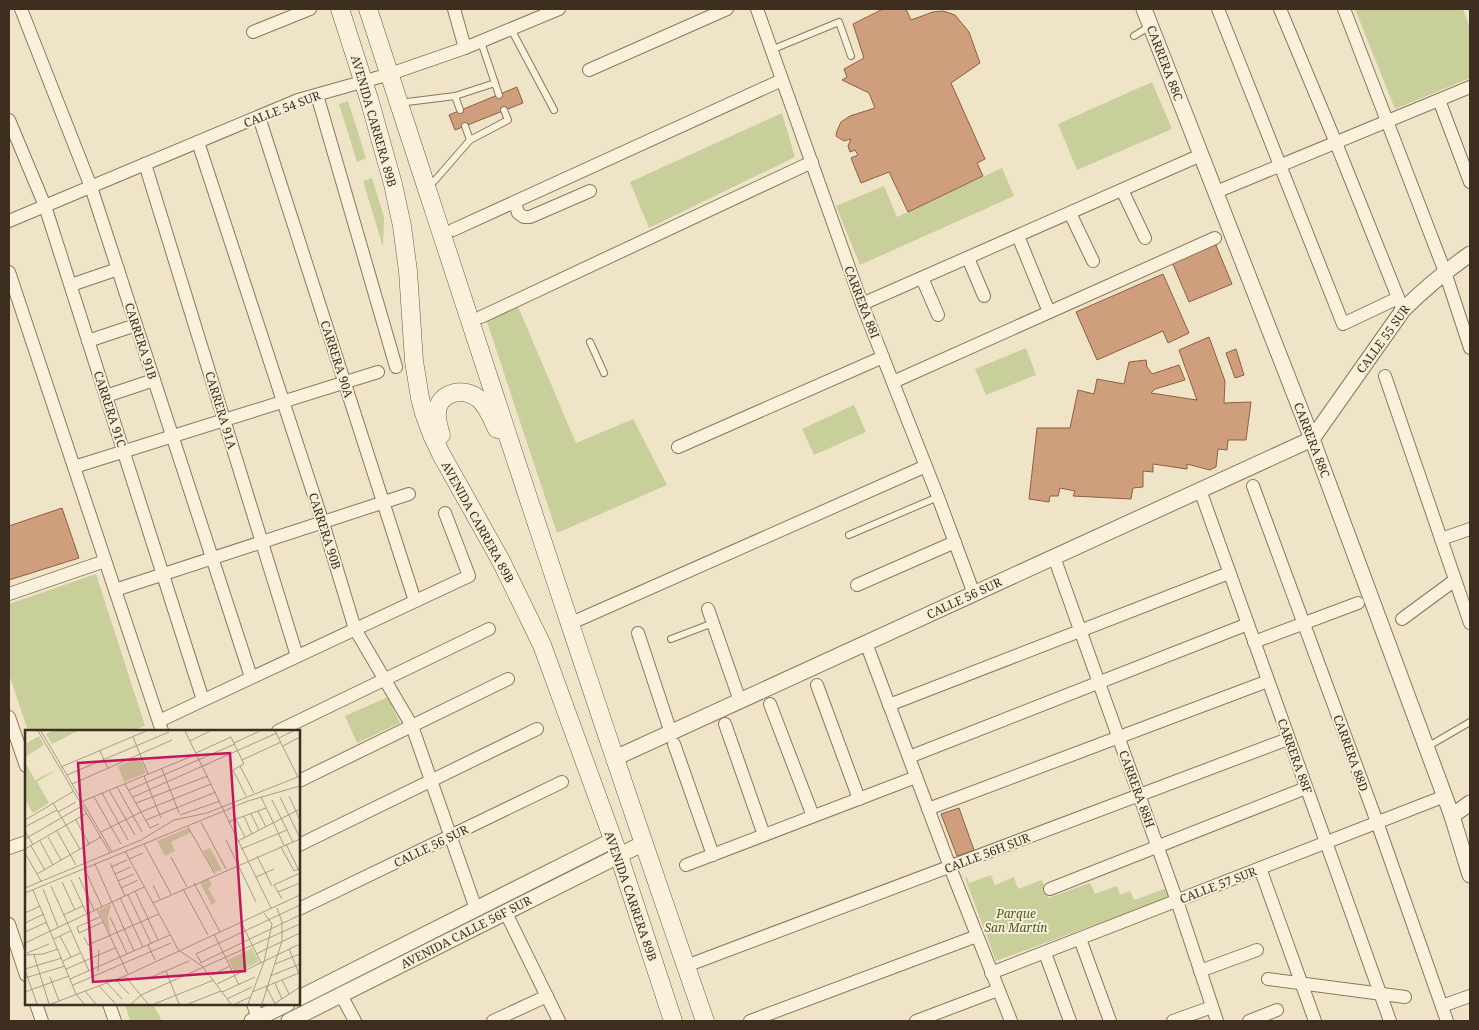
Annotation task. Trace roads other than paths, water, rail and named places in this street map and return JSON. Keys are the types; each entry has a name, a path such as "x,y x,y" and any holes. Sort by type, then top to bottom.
{"main road":[{"name":"AVENIDA CARRERA 89B","path":"340,9 393,184 402,226 408,271 414,361 420,398 427,421 438,448 505,569 542,645 616,848 673,1021"},
{"path":"368,9 569,624 705,1021"},
{"path":"466,500 442,440 437,420 437,412 441,401 450,394 463,392 474,395 486,407 523,481"}],"street":[{"name":"CARRERA 91B","path":"21,9 91,186 251,678"},
{"path":"253,32 310,9"},
{"path":"454,9 465,48"},
{"name":"CALLE 54 SUR","path":"9,221 298,100 390,74 465,48 559,9"},
{"path":"589,70 727,9"},
{"name":"CARRERA 88I","path":"756,9 862,304 974,594"},
{"name":"CARRERA 88C","path":"1145,9 1312,439 1445,796 1470,875"},
{"path":"1218,9 1343,324 1401,304 1280,9"},
{"path":"1344,9 1445,272 1470,348"},
{"path":"453,230 782,80"},
{"path":"1216,192 1470,87"},
{"path":"317,95 396,367"},
{"path":"1439,100 1470,182"},
{"name":"CARRERA 90A","path":"259,117 415,600"},
{"name":"CARRERA 91C","path":"9,120 44,206 71,285 203,700"},
{"name":"CARRERA 90B","path":"198,142 323,523 355,629 412,726 476,909"},
{"path":"862,304 1201,155"},
{"path":"481,317 812,162"},
{"name":"CARRERA 91A","path":"146,164 297,656"},
{"path":"1122,190 1145,238"},
{"path":"515,202 518,213 524,217 530,217 590,191"},
{"path":"1070,213 1094,261"},
{"path":"1018,236 1049,312"},
{"path":"893,382 1215,238"},
{"name":"CALLE 55 SUR","path":"1312,439 1401,304 1421,292 1470,254"},
{"path":"968,258 984,296"},
{"path":"71,285 118,268"},
{"path":"9,272 160,726 203,700 469,576 445,512"},
{"path":"922,278 938,314"},
{"path":"88,341 136,325"},
{"path":"678,447 882,357"},
{"path":"74,467 378,372"},
{"path":"1385,376 1470,623"},
{"path":"106,396 154,380"},
{"name":"CALLE 56 SUR","path":"615,758 673,739 740,701 1312,439"},
{"path":"569,624 926,466"},
{"name":"CARRERA 88D","path":"1253,486 1377,822 1447,1021"},
{"name":"CARRERA 88F","path":"1200,490 1390,1021"},
{"path":"115,590 409,494"},
{"path":"1441,539 1470,530"},
{"path":"857,585 955,542"},
{"name":"CARRERA 88H","path":"1054,557 1177,901 1217,1021"},
{"path":"9,594 105,561"},
{"path":"889,705 1229,573"},
{"path":"1402,619 1456,580"},
{"path":"1254,642 1358,603"},
{"path":"708,609 740,701"},
{"path":"908,756 1248,624"},
{"path":"280,730 489,629"},
{"path":"638,633 713,855"},
{"path":"866,643 991,974 1011,1021"},
{"path":"300,781 508,679"},
{"path":"928,809 1268,681"},
{"path":"817,685 859,798"},
{"path":"770,704 813,816"},
{"path":"9,717 25,763"},
{"path":"726,724 764,835"},
{"path":"300,844 536,729"},
{"name":"CALLE 56H SUR","path":"686,966 1288,739"},
{"path":"686,865 916,777"},
{"name":"CALLE 56 SUR","path":"300,909 562,782"},
{"path":"1050,889 1306,788"},
{"name":"CALLE 57 SUR","path":"991,974 1445,796"},
{"path":"1452,816 1470,803"},
{"path":"9,848 25,842"},
{"name":"AVENIDA CALLE 56F SUR","path":"300,997 476,909 616,848 644,843"},
{"name":"AVENIDA CALLE 56F SUR","path":"289,1021 506,913 616,848"},
{"path":"1260,868 1315,1021"},
{"path":"506,913 559,1021"},
{"path":"9,924 25,973"},
{"path":"750,1021 977,936"},
{"path":"1080,938 1110,1021"},
{"path":"1200,971 1257,950"},
{"path":"1044,953 1070,1021"},
{"path":"1268,978 1405,997"},
{"path":"916,1021 998,990"},
{"path":"341,995 355,1021"},
{"path":"493,1021 547,996"},
{"path":"1442,1006 1470,996"},
{"path":"36,1005 42,1021"},
{"path":"109,1005 115,1021"},
{"path":"253,1005 255,1020 285,1005"},
{"path":"1173,1021 1212,1007"},
{"path":"1250,1021 1277,1010"}],"lane":[{"path":"771,50 839,22 851,56"},
{"path":"1134,36 1151,26"},
{"path":"511,29 554,110"},
{"path":"481,42 499,95"},
{"path":"399,103 455,96 495,83"},
{"path":"455,96 460,110"},
{"path":"427,189 470,140 508,120 504,110"},
{"path":"466,126 470,140"},
{"path":"590,342 604,373"},
{"path":"849,535 938,497"},
{"path":"671,640 713,623"},
{"path":"1427,747 1470,722"}],"park label":[{"name":"Parque San Martín","path":"1016,920"}]}
